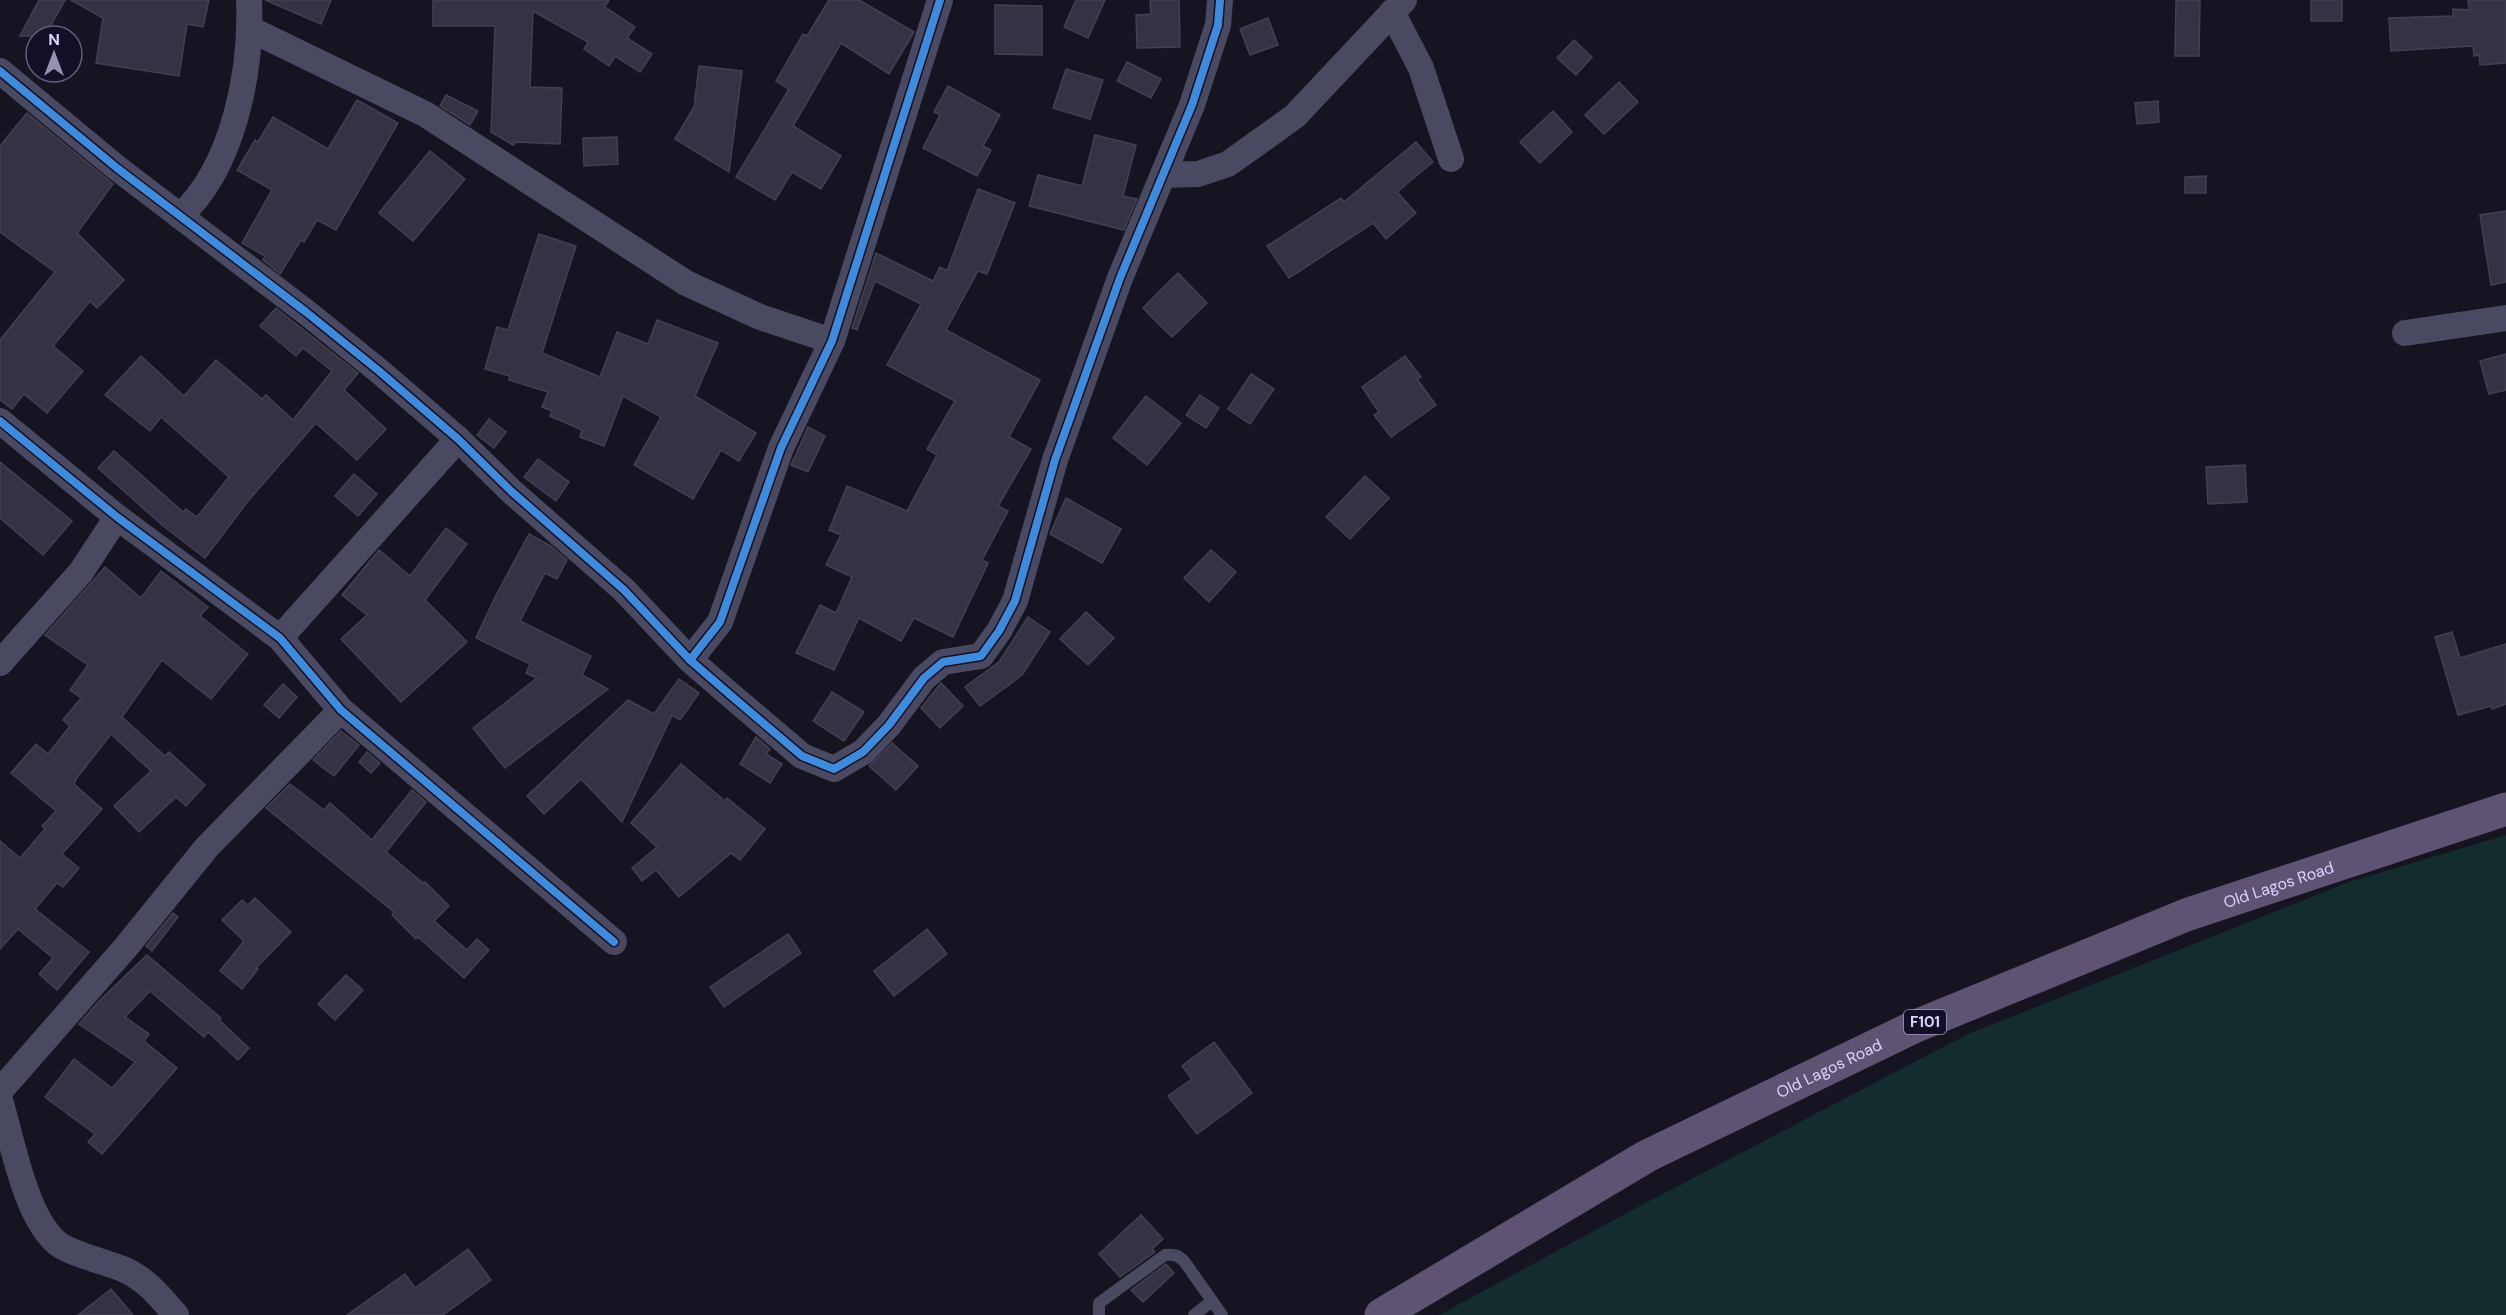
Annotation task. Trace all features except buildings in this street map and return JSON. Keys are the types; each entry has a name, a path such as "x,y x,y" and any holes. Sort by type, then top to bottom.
{"main road":[{"name":"Old Lagos Road","path":"1381,1315 1647,1156 1916,1026 2186,915 2506,809"}],"street":[{"path":"180,216 195,202 216,164 232,124 245,76 250,29 249,0"},
{"path":"690,660 720,622 781,447 832,341 940,0"},
{"path":"0,71 117,168 306,312 458,439 511,491 624,590 690,660 802,756 834,769 863,752 889,725 924,678 943,662 981,656 999,632 1015,601 1058,450 1120,278 1192,105 1218,25 1220,0"},
{"path":"1163,175 1198,174 1228,164 1238,157 1295,116 1398,6 1451,159"},
{"path":"250,29 425,114 686,283 760,317 832,341"},
{"path":"2405,333 2506,318"},
{"path":"0,421 117,518 280,638 341,710 614,942"},
{"path":"280,638 458,439"},
{"path":"0,663 81,572 117,518"},
{"path":"0,1091 126,947 207,847 341,710"},
{"path":"0,1100 31,1206 43,1229 59,1245 126,1271 147,1283 176,1315"}],"lane":[{"path":"1100,1315 1099,1303 1165,1255 1173,1254 1180,1256 1222,1315"},
{"path":"1194,1315 1212,1301"}],"green space":[{"path":"2506,835 2506,1315 1439,1315 1638,1207 1968,1034 2349,882"}],"cycle path":[{"path":"690,660 720,622 781,448 832,341 940,0"},
{"path":"0,71 117,168 306,312 379,371 458,439 511,491 624,590 690,660 802,756 834,769 863,752 889,725 924,678 943,662 981,656 999,631 1015,601 1055,460 1120,278 1192,105 1218,25 1220,0"},
{"path":"0,421 117,517 280,638 341,710 614,942"}]}
